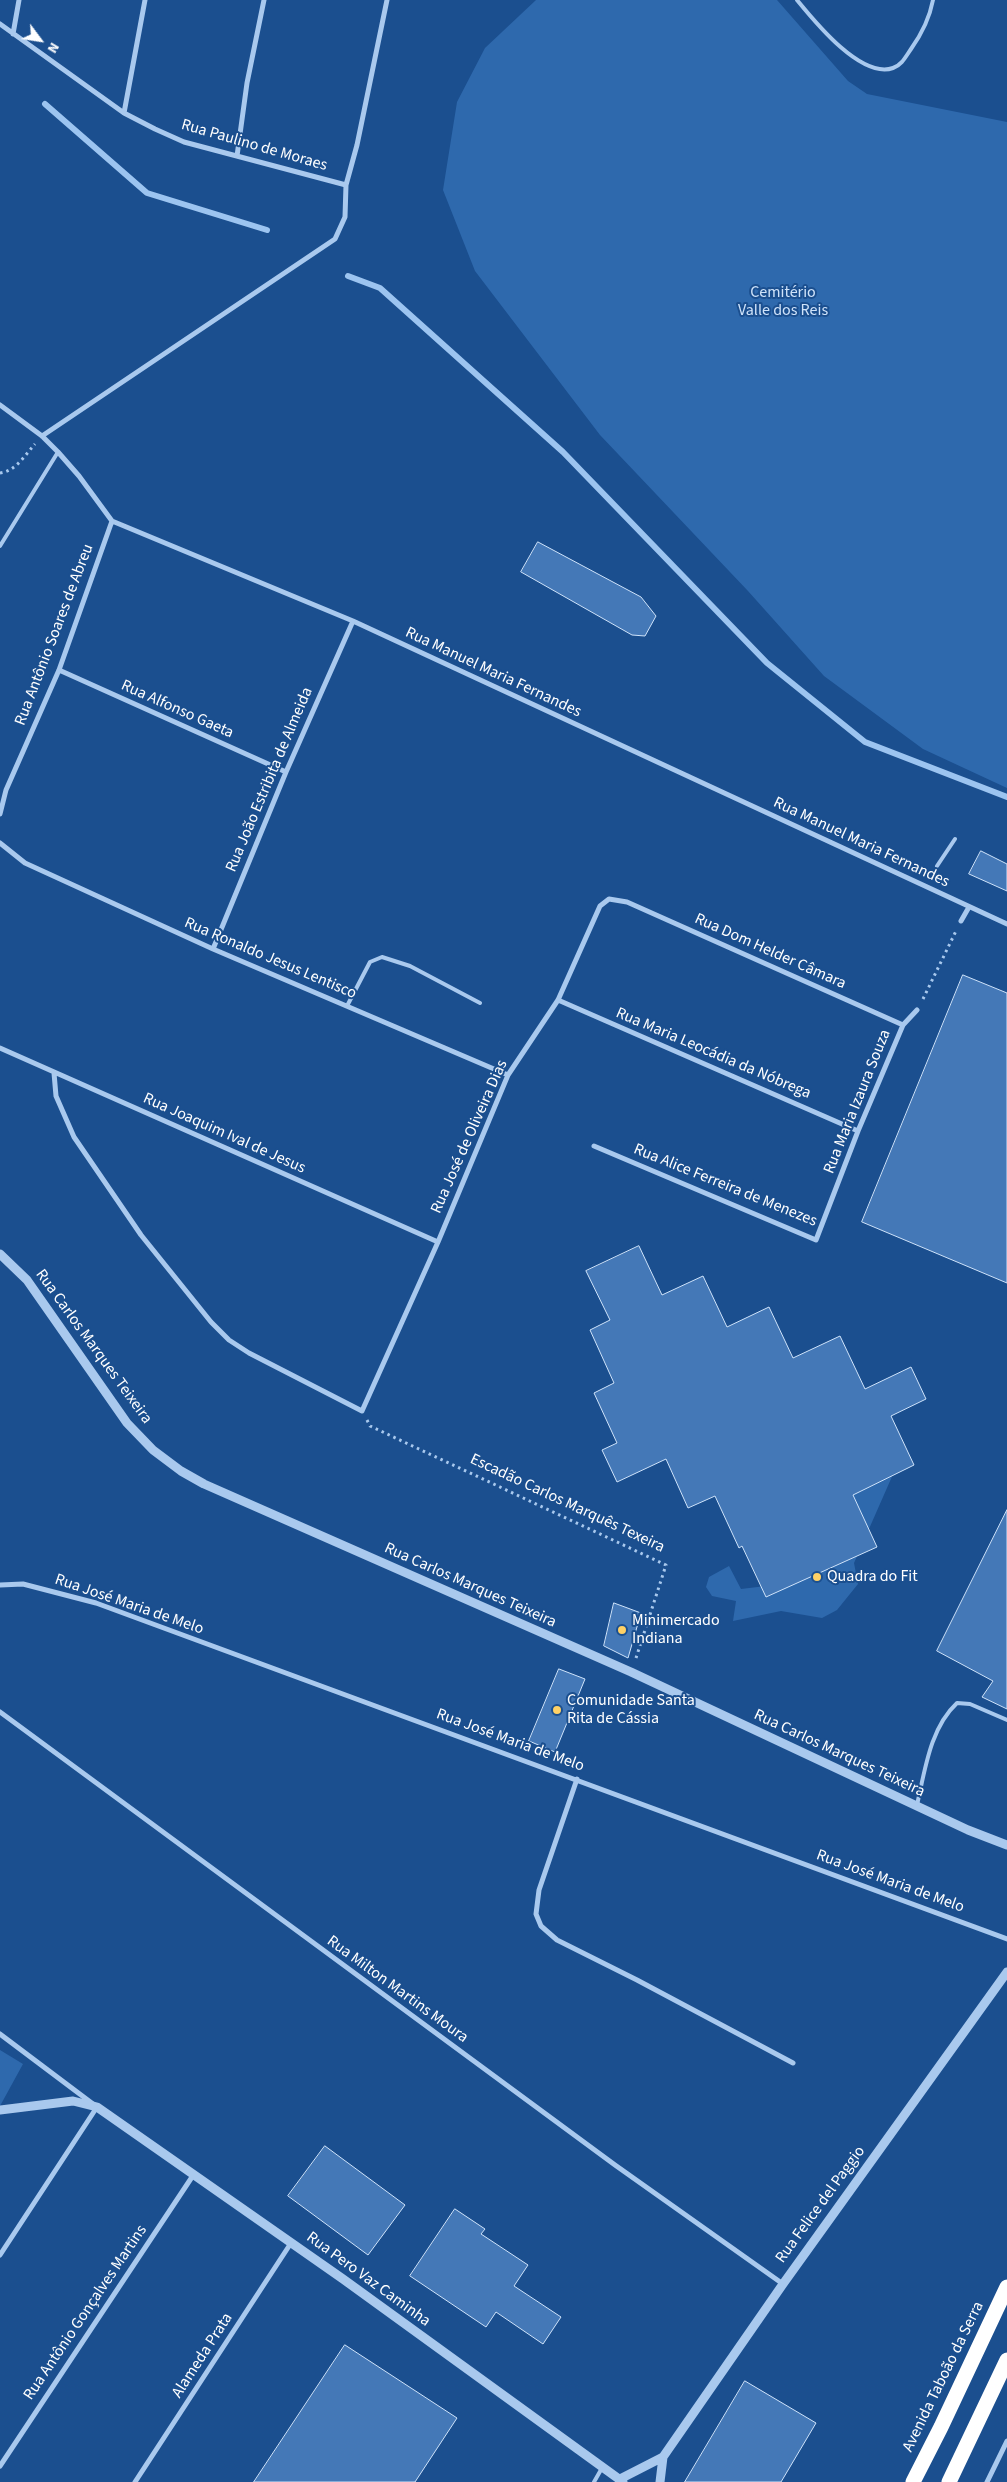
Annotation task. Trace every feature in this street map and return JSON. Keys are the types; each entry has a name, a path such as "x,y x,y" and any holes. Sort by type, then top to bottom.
{"highway":[{"name":"Avenida Taboão da Serra","path":"913,2482 1007,2287"},
{"path":"949,2482 1007,2360"}],"street":[{"path":"13,34 19,0"},
{"path":"124,113 146,0"},
{"path":"237,156 247,83 264,0"},
{"name":"Rua Paulino de Moraes","path":"0,24 124,113 184,142 346,185 357,145 388,0"},
{"path":"42,436 335,239 345,216 346,185"},
{"path":"0,405 42,436 58,452 79,476 112,521"},
{"name":"Rua Manuel Maria Fernandes","path":"112,521 353,621 1007,924"},
{"name":"Rua Antônio Soares de Abreu","path":"0,814 6,790 59,670 112,521"},
{"name":"Rua João Estribita de Almeida","path":"213,949 286,772 353,621"},
{"name":"Rua Alfonso Gaeta","path":"59,670 286,772"},
{"name":"Rua Ronaldo Jesus Lentisco","path":"0,843 25,863 213,949 508,1075"},
{"name":"Rua José de Oliveira Dias","path":"362,1411 438,1242 508,1075 558,1000 600,906 609,899 627,902"},
{"name":"Rua Dom Helder Câmara","path":"627,902 903,1025"},
{"path":"961,921 969,907"},
{"name":"Rua Maria Leocádia da Nóbrega","path":"558,1000 858,1131"},
{"name":"Rua Maria Izaura Souza","path":"829,1208 858,1131 903,1025 918,1010"},
{"name":"Rua Joaquim Ival de Jesus","path":"0,1048 438,1242"},
{"path":"54,1073 56,1096 74,1137 141,1235 211,1322 229,1340 249,1353 362,1411"},
{"name":"Rua Alice Ferreira de Menezes","path":"594,1146 816,1240 829,1208"},
{"name":"Rua Carlos Marques Teixeira","path":"0,1254 27,1280 127,1423 153,1450 181,1471 222,1492 631,1672 917,1806 1007,1845"},
{"name":"Rua José Maria de Melo","path":"0,1585 23,1584 96,1603 1007,1939"},
{"name":"Rua Milton Martins Moura","path":"0,1712 607,2159 783,2284"},
{"path":"577,1779 539,1890 536,1914 541,1926 557,1940 792,2064"},
{"name":"Rua Felice del Paggio","path":"663,2457 783,2284 1007,1972"},
{"path":"0,2034 97,2107"},
{"path":"0,2110 73,2101 97,2107"},
{"path":"0,2255 97,2107"},
{"name":"Rua Pero Vaz Caminha","path":"97,2107 291,2243 603,2466 621,2481"},
{"name":"Rua Antônio Gonçalves Martins","path":"0,2466 194,2174"},
{"name":"Alameda Prata","path":"135,2482 291,2243"},
{"path":"987,2482 1007,2441"},
{"path":"621,2481 663,2457"},
{"path":"660,2482 663,2457"}],"lane":[{"path":"797,0 811,18 856,60 873,68 892,68 903,61 918,40 933,0"},
{"path":"0,546 58,452"},
{"path":"937,866 955,839"},
{"path":"347,1006 358,981 370,962 382,957 410,966 480,1003"},
{"path":"917,1806 939,1725 947,1712 957,1703 970,1704 1007,1720"},
{"path":"594,2482 603,2466"}],"path":[{"path":"0,473 7,472 18,464 42,436"},
{"path":"918,1010 961,921"},
{"name":"Escadão Carlos Marquês Texeira","path":"362,1411 370,1426 666,1565 631,1672"}],"green space":[{"name":"Cemitério Valle dos Reis","path":"536,0 777,0 848,81 867,94 1007,122 1007,788 923,749 824,676 748,591 600,435 475,271 443,190 457,102 485,48"},
{"path":"894,1472 854,1563 858,1584 837,1610 822,1618 781,1611 733,1621 736,1601 712,1596 706,1587 709,1577 729,1566 741,1589 766,1586 837,1489"},
{"path":"0,2050 23,2064 0,2106"}],"building":[{"path":"538,542 641,597 656,616 645,636 632,635 521,572"},
{"path":"981,851 1007,864 1007,891 969,874"},
{"path":"963,975 1007,993 1007,1283 862,1222"},
{"path":"639,1246 662,1295 703,1276 727,1327 769,1307 793,1358 840,1336 865,1389 911,1367 926,1399 891,1416 914,1465 853,1495 877,1547 766,1597 742,1546 739,1548 715,1496 688,1508 666,1459 617,1482 602,1450 617,1443 594,1393 614,1383 590,1330 610,1320 586,1271"},
{"path":"1007,1510 1007,1709 982,1697 993,1681 937,1651"},
{"name":"Minimercado Indiana","path":"614,1603 641,1613 628,1658 604,1646"},
{"name":"Comunidade Santa Rita de Cássia","path":"559,1669 585,1679 555,1752 529,1741"},
{"path":"325,2146 405,2205 368,2255 288,2196"},
{"path":"455,2209 485,2229 481,2234 528,2265 514,2286 561,2317 543,2344 496,2312 486,2327 410,2276"},
{"path":"345,2345 457,2418 415,2482 254,2482"},
{"path":"745,2381 816,2423 781,2482 685,2482"}],"waterway":[{"path":"45,104 147,193 267,230"},
{"path":"348,276 380,288 563,452 767,663 865,742 1007,797"}],"place":[{"name":"Quadra do Fit","path":"817,1577"},
{"name":"Minimercado Indiana","path":"622,1630"},
{"name":"Comunidade Santa Rita de Cássia","path":"557,1710"}]}
